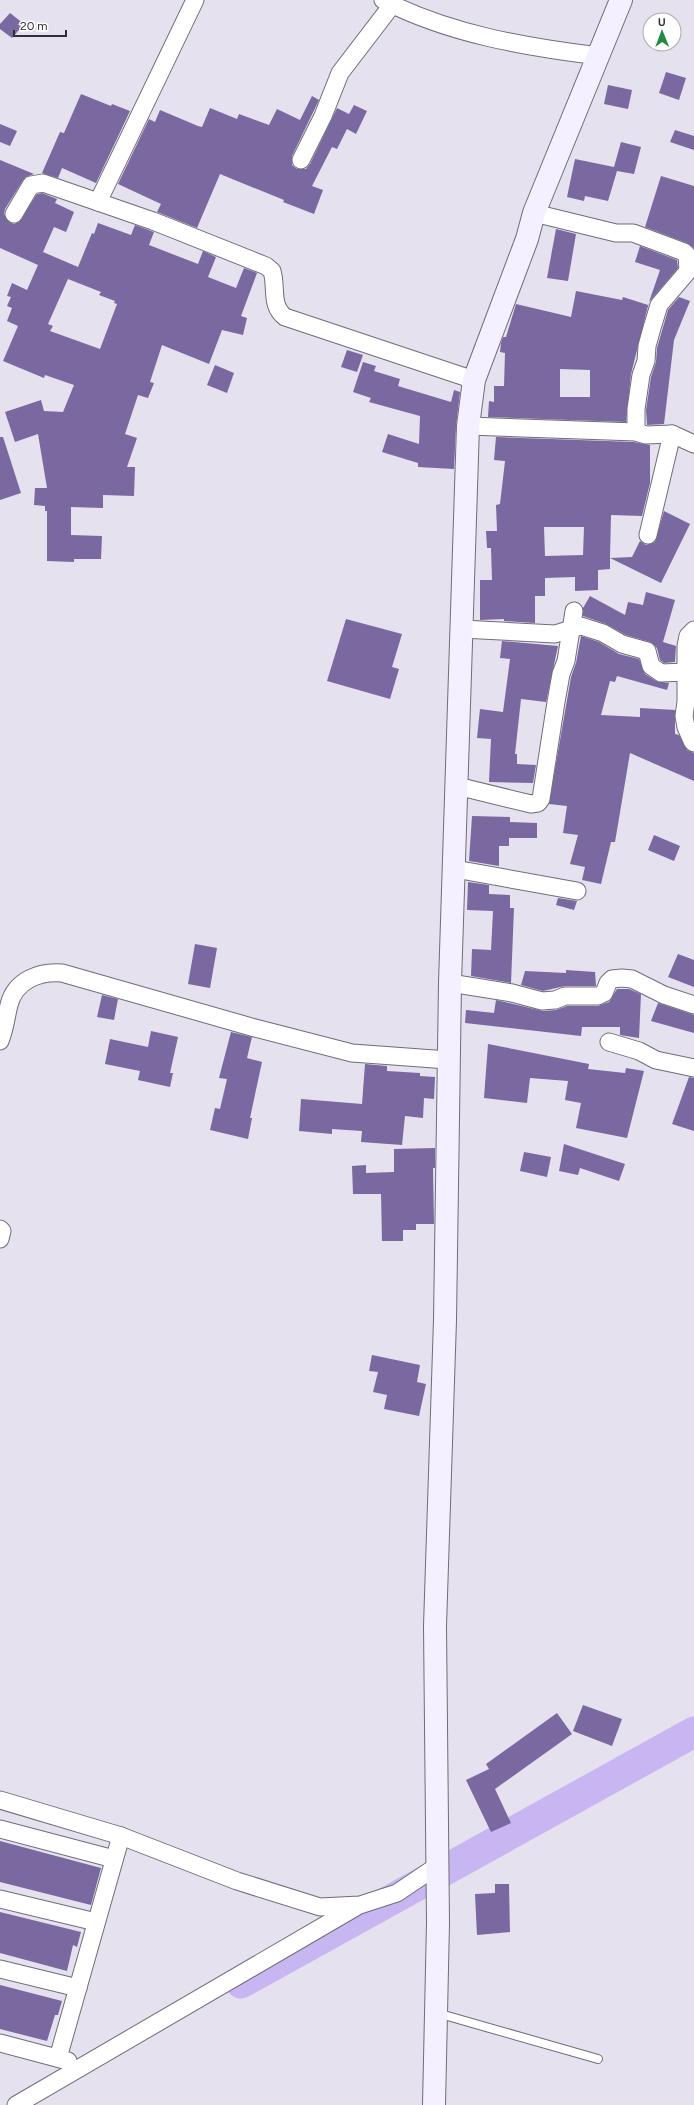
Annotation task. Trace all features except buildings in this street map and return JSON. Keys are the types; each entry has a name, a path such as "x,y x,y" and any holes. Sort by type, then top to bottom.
{"street":[{"path":"98,202 194,0"},
{"path":"434,2105 438,1923 435,1626 445,1320 450,983 455,870 468,426 474,380 527,239 534,213 621,0"},
{"path":"301,160 323,116 340,73 387,2 435,22 531,48 598,56"},
{"path":"14,214 27,190 31,185 38,183 49,185 153,221 266,266 272,270 274,297 280,313 285,317 474,380"},
{"path":"534,213 616,233 633,233 662,245 674,248 687,255 688,271 659,305 652,328 647,346 646,361 641,375 636,408 636,432"},
{"path":"468,426 636,432 646,435 672,434 694,444"},
{"path":"648,535 672,434"},
{"path":"457,786 531,804 538,803 541,799 556,702 561,674 566,662 574,611"},
{"path":"462,629 555,634 571,628 582,626 594,629 622,644 647,651 651,666 661,673 686,672"},
{"path":"694,630 688,636 686,646 684,716 686,727 694,743"},
{"path":"455,870 577,891"},
{"path":"0,1041 4,1030 9,1003 20,985 32,976 49,972 62,973 352,1053 448,1060"},
{"path":"450,983 512,993 542,1000 555,1000 565,996 598,996 604,993 608,983 612,980 622,978 632,979 664,995 694,1005"},
{"path":"609,1042 640,1051 656,1060 694,1068"},
{"path":"0,1229 2,1231 0,1239"},
{"path":"0,1800 121,1836 237,1881 320,1907 360,1905"},
{"path":"0,1830 114,1859"},
{"path":"58,2058 121,1836"},
{"path":"16,2105 360,1905 397,1893 437,1868"},
{"path":"0,1899 96,1922"},
{"path":"0,1969 78,1988"},
{"path":"0,2043 85,2065"}],"lane":[{"path":"436,2012 598,2058"}],"waterway":[{"path":"241,1983 694,1732"}]}
